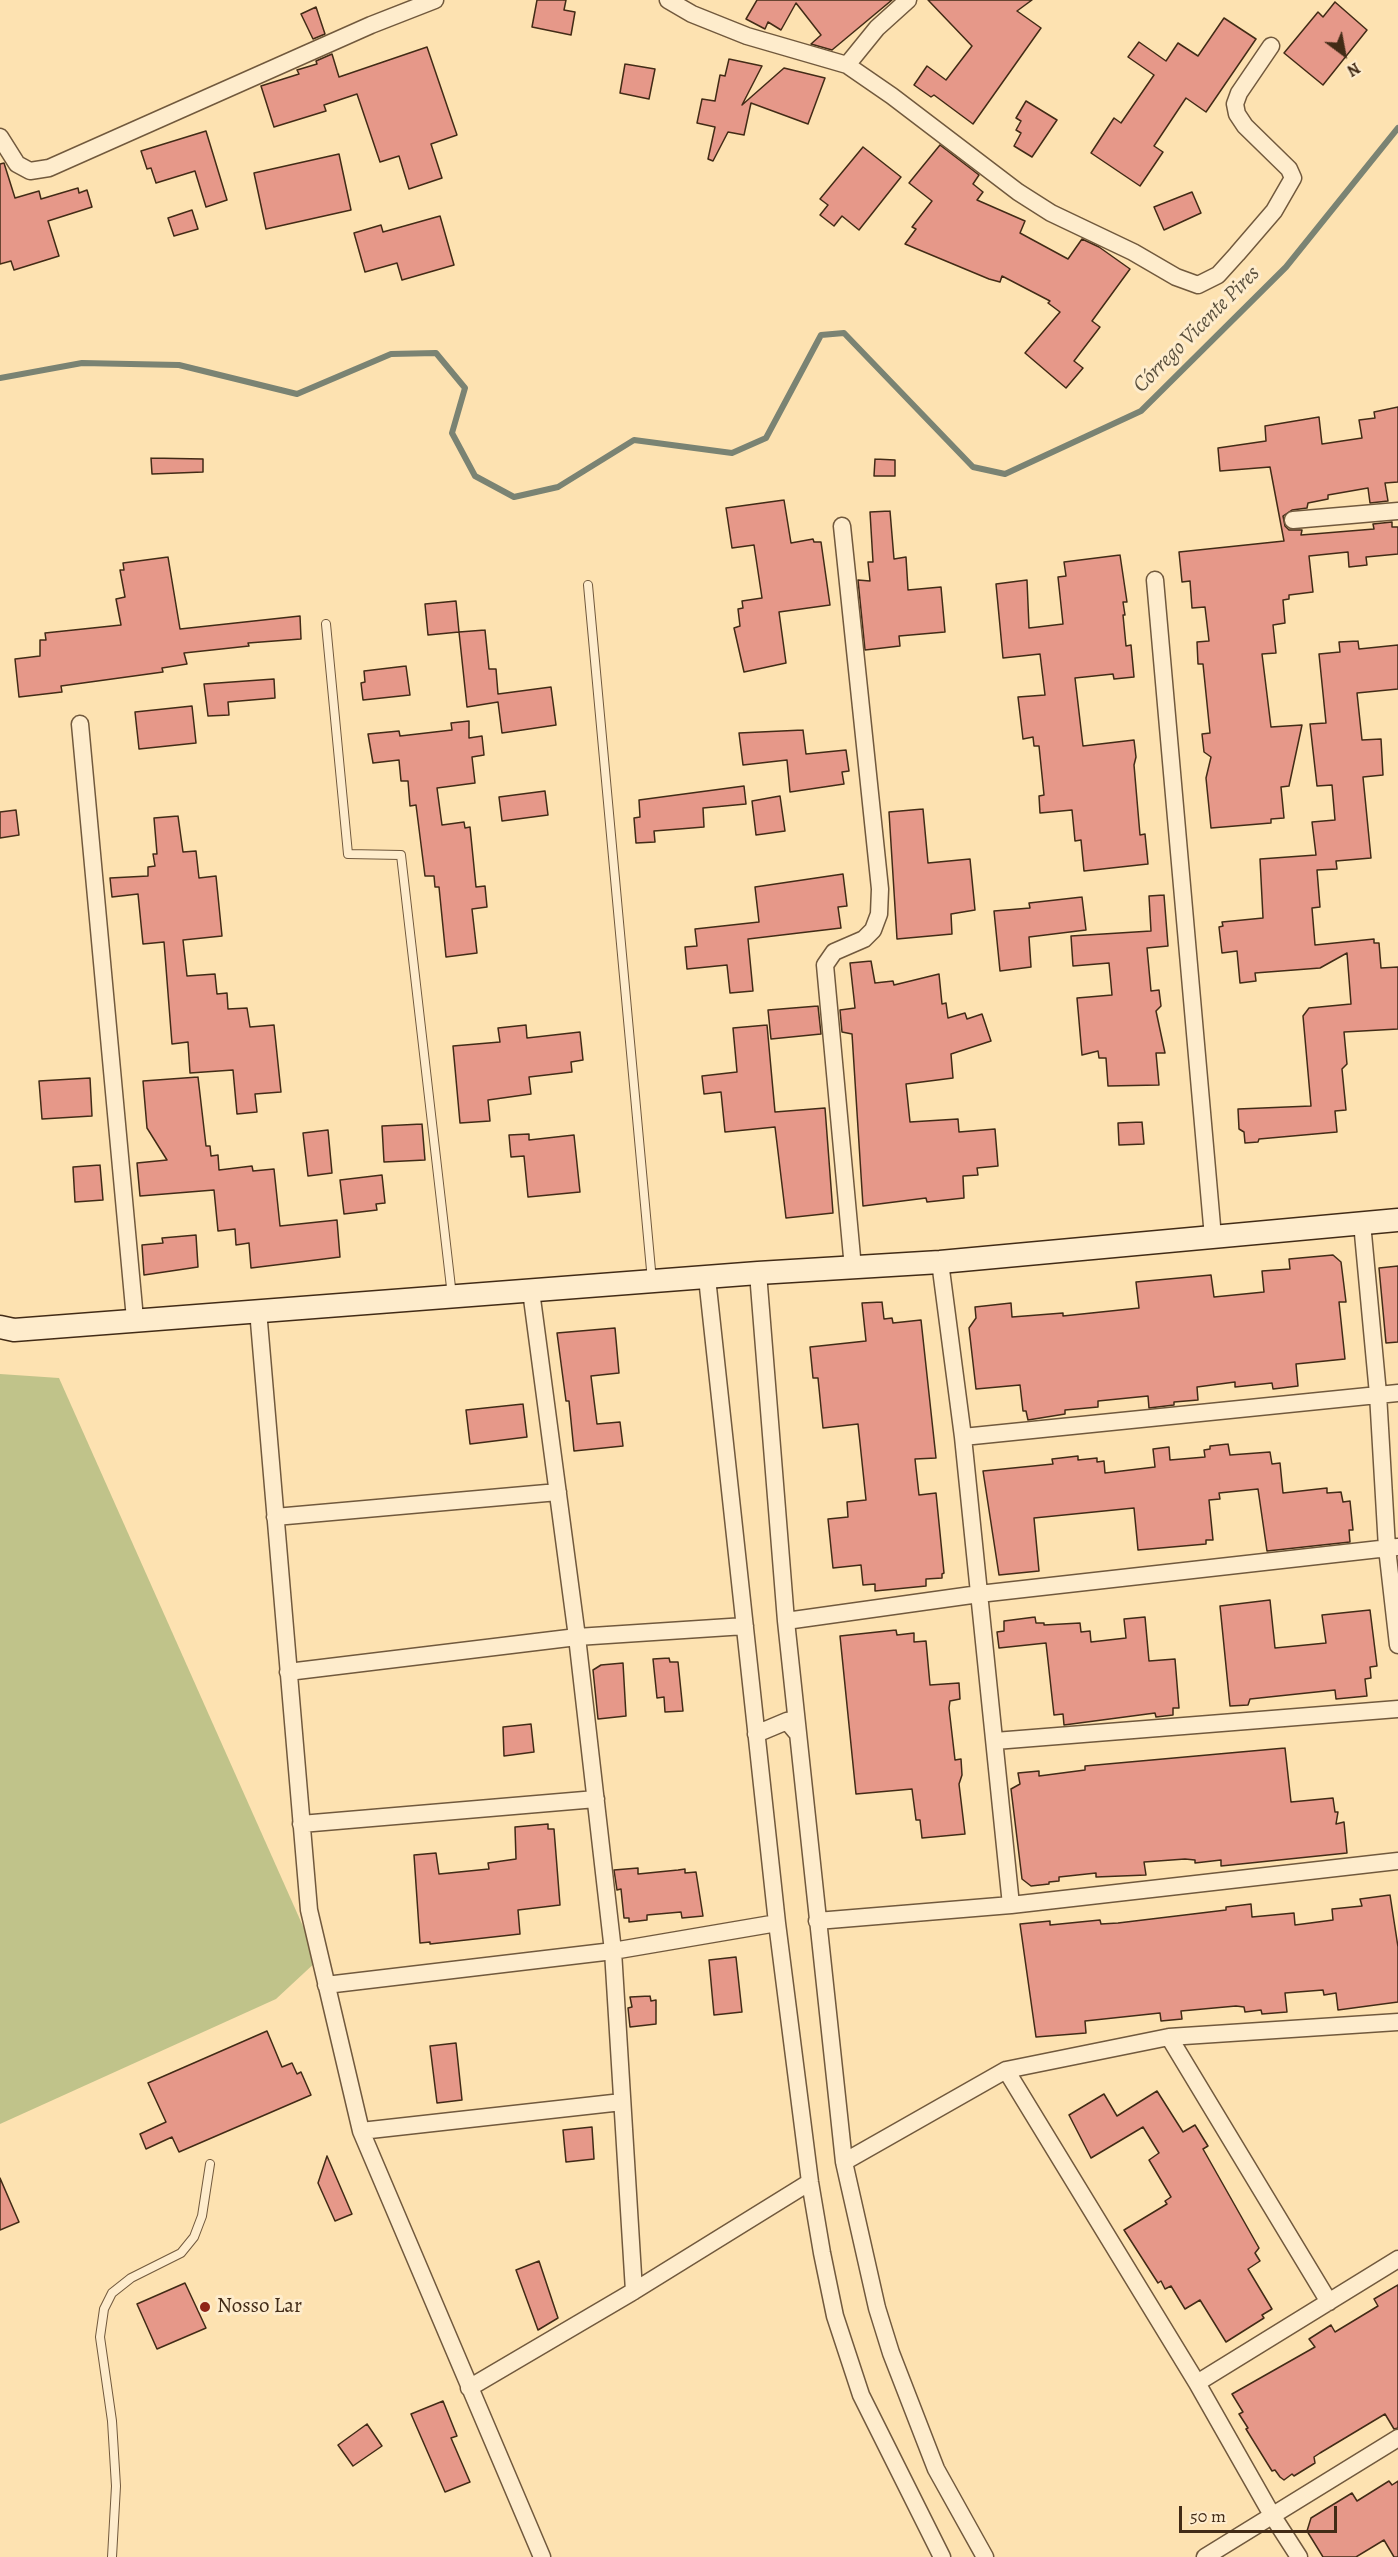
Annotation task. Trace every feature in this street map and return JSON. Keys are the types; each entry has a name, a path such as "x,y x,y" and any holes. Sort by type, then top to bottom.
{"street":[{"path":"0,137 17,164 30,171 49,168 371,25 435,0"},
{"path":"668,0 692,14 747,36 847,65 1018,192 1051,213 1133,252 1176,277 1198,285 1218,275 1237,254 1274,211 1293,178 1289,168 1245,126 1236,114 1235,104 1239,93 1271,46"},
{"path":"847,65 877,28 908,0"},
{"path":"1293,520 1398,511"},
{"path":"842,526 880,890 879,914 873,930 864,939 834,952 825,965 853,1268"},
{"path":"1155,579 1212,1237"},
{"path":"80,724 135,1319"},
{"path":"0,1327 14,1330 758,1273 940,1262 1398,1220"},
{"path":"1362,1223 1392,1547 1398,1645"},
{"path":"940,1262 963,1437 1011,1905"},
{"path":"758,1273 786,1621 844,2162 877,2308 891,2354 936,2469 985,2557"},
{"path":"707,1278 777,1923 810,2182 833,2305 848,2359 861,2395 942,2557"},
{"path":"531,1291 577,1637 613,1952 634,2291"},
{"path":"258,1310 309,1910 326,1985 361,2131 542,2557"},
{"path":"963,1437 1398,1393"},
{"path":"275,1517 558,1492"},
{"path":"786,1621 979,1594 1392,1547"},
{"path":"288,1672 577,1637 745,1626"},
{"path":"995,1741 1398,1709"},
{"path":"756,1734 787,1720 798,1734"},
{"path":"301,1824 596,1799"},
{"path":"817,1921 1011,1905 1398,1861"},
{"path":"326,1985 613,1952 777,1923"},
{"path":"844,2162 1006,2070 1169,2037 1398,2022"},
{"path":"1169,2037 1329,2302"},
{"path":"1006,2070 1197,2383 1272,2515 1299,2557"},
{"path":"361,2131 622,2102"},
{"path":"469,2388 634,2291 810,2182"},
{"path":"1197,2383 1398,2259"},
{"path":"1205,2557 1398,2438"}],"lane":[{"path":"588,585 652,1282"},
{"path":"326,624 348,854 401,855 452,1296"},
{"path":"112,2557 116,2486 112,2421 100,2337 104,2309 112,2293 131,2278 181,2253 194,2237 202,2216 210,2164"}],"green space":[{"path":"0,1374 59,1378 318,1960 276,1999 0,2124"}],"building":[{"path":"537,0 566,0 564,10 575,12 571,35 532,27"},
{"path":"757,0 892,0 832,50 811,44 821,35 796,3 781,30 768,22 765,29 746,19"},
{"path":"928,0 1032,0 1017,11 1041,28 973,124 934,95 931,97 914,85 927,66 946,80 972,46"},
{"path":"1335,2 1367,30 1323,85 1284,53 1318,12 1323,17"},
{"path":"316,7 325,34 313,39 301,14"},
{"path":"1224,18 1256,39 1206,112 1186,98 1154,146 1163,152 1140,186 1091,153 1114,118 1121,123 1154,75 1128,57 1139,42 1166,61 1178,43 1198,56"},
{"path":"427,47 457,135 431,144 442,178 409,189 399,156 380,162 357,94 324,105 326,111 274,127 261,86 299,74 297,70 317,64 316,61 332,54 339,77"},
{"path":"729,59 762,66 742,105 784,68 825,78 808,124 751,103 744,135 728,132 713,161 708,159 715,127 697,123 702,99 715,101 720,75 725,76"},
{"path":"625,64 655,69 649,99 620,93"},
{"path":"1026,101 1057,120 1032,157 1014,146 1021,133 1016,130 1021,121 1016,118"},
{"path":"206,131 227,200 206,207 195,171 156,183 151,168 147,169 141,151"},
{"path":"940,145 979,175 973,184 983,192 977,200 1025,221 1020,233 1068,259 1082,239 1099,247 1130,269 1092,321 1100,327 1074,361 1083,368 1066,388 1025,353 1060,312 1048,303 1050,301 1002,276 1000,282 989,279 905,244 916,229 912,227 932,201 909,183"},
{"path":"863,147 901,177 859,230 842,216 834,226 820,215 828,205 820,199"},
{"path":"339,154 351,210 266,229 254,173"},
{"path":"4,163 15,198 39,191 41,199 78,188 79,193 87,190 92,207 48,221 59,256 14,270 11,261 0,264 0,164"},
{"path":"1192,192 1201,213 1164,230 1154,207"},
{"path":"192,210 198,229 174,236 168,218"},
{"path":"440,216 454,265 402,280 397,263 365,272 354,233 381,225 383,232"},
{"path":"1398,407 1398,482 1385,483 1388,501 1370,503 1368,488 1328,495 1328,499 1308,503 1307,508 1292,510 1283,516 1285,526 1289,530 1302,530 1301,535 1374,529 1373,524 1392,522 1392,527 1398,527 1398,554 1366,557 1367,565 1349,567 1348,552 1309,556 1313,592 1289,595 1289,599 1283,600 1285,623 1273,625 1276,653 1262,654 1271,727 1302,725 1289,786 1281,787 1284,818 1271,819 1271,823 1211,828 1206,778 1211,757 1204,752 1202,734 1210,733 1203,664 1198,664 1197,642 1209,641 1205,607 1192,608 1190,581 1182,582 1179,552 1284,541 1270,467 1220,471 1218,448 1266,441 1265,426 1319,417 1322,444 1362,438 1359,420 1375,418 1374,412"},
{"path":"151,458 203,459 203,472 152,474"},
{"path":"875,459 895,460 895,476 874,476"},
{"path":"784,500 791,543 813,539 814,542 821,542 830,605 779,612 786,663 744,672 734,628 740,626 738,609 743,608 742,601 762,598 754,545 732,548 726,508"},
{"path":"890,511 894,559 906,557 908,590 941,587 945,632 899,636 900,646 865,650 858,580 870,581 868,562 873,562 870,512"},
{"path":"1120,555 1127,602 1123,602 1126,646 1131,645 1134,677 1114,679 1113,674 1075,678 1083,746 1134,740 1140,835 1145,834 1148,864 1084,871 1081,840 1075,841 1072,810 1040,813 1039,796 1044,795 1039,746 1034,746 1033,737 1023,739 1018,697 1045,695 1040,654 1003,658 996,584 1027,580 1029,628 1063,624 1058,577 1066,576 1064,562"},
{"path":"168,557 180,629 300,616 301,639 248,643 249,646 184,653 187,664 162,668 163,672 61,686 62,692 19,697 15,659 40,656 40,640 46,640 45,633 121,625 116,599 125,597 120,570 124,570 123,563"},
{"path":"456,601 459,632 428,635 425,604"},
{"path":"485,630 489,669 496,669 498,694 551,687 556,725 502,733 498,702 467,707 459,632"},
{"path":"1358,641 1359,649 1398,645 1398,689 1357,693 1362,740 1381,739 1383,775 1363,777 1371,858 1336,861 1337,869 1317,870 1320,907 1312,908 1315,945 1374,939 1374,943 1379,943 1381,968 1398,967 1398,1029 1344,1032 1347,1064 1342,1069 1346,1110 1335,1111 1337,1132 1259,1139 1258,1142 1245,1143 1244,1132 1239,1129 1238,1109 1311,1106 1303,1016 1309,1008 1351,1004 1347,953 1320,968 1255,973 1256,981 1240,983 1237,951 1222,953 1219,927 1223,926 1222,922 1263,918 1260,859 1316,855 1312,822 1335,820 1332,785 1317,786 1310,724 1326,723 1319,654 1340,652 1339,642"},
{"path":"406,666 410,695 363,700 361,683 365,682 364,671"},
{"path":"274,679 275,698 228,702 229,715 208,716 204,684"},
{"path":"192,706 196,743 139,749 135,712"},
{"path":"469,721 469,738 482,736 484,755 472,757 475,783 437,788 442,825 464,822 465,828 470,827 476,887 485,886 487,907 472,909 477,953 446,957 439,887 435,887 434,876 425,876 416,805 410,806 408,781 401,781 399,760 373,763 368,734 399,731 400,736 452,730 451,723"},
{"path":"803,730 806,754 846,750 849,771 842,772 844,784 790,792 787,760 743,765 739,733"},
{"path":"744,786 746,804 703,808 704,827 654,831 655,842 636,843 634,818 640,817 639,800"},
{"path":"545,791 548,815 502,821 499,797"},
{"path":"780,796 785,831 756,835 752,801"},
{"path":"923,809 928,863 970,859 975,910 951,914 952,934 897,939 889,812"},
{"path":"16,810 19,835 0,838 0,812"},
{"path":"178,816 183,852 196,851 199,878 216,876 222,936 183,940 187,976 215,974 217,994 227,993 228,1009 247,1008 250,1027 274,1025 281,1092 255,1094 257,1112 237,1114 233,1070 190,1073 188,1042 172,1044 164,942 143,944 138,894 112,897 110,878 148,876 148,867 155,866 153,854 157,854 154,818"},
{"path":"843,874 847,906 838,907 841,928 748,939 753,991 730,993 727,965 687,969 685,947 697,946 695,929 759,922 755,887"},
{"path":"1164,895 1168,946 1147,948 1151,991 1159,990 1161,1006 1156,1011 1165,1053 1156,1053 1159,1085 1108,1086 1106,1058 1099,1058 1098,1051 1082,1055 1077,998 1112,995 1109,963 1073,966 1071,936 1151,931 1149,896"},
{"path":"1082,897 1086,930 1029,937 1031,967 1000,971 994,911 1030,908 1029,903"},
{"path":"871,961 875,983 893,981 894,985 939,974 942,1004 946,1003 948,1018 965,1013 967,1019 982,1014 991,1041 951,1054 953,1078 906,1084 910,1122 958,1119 959,1132 995,1129 998,1166 977,1168 978,1175 963,1176 964,1198 927,1202 926,1198 863,1206 852,1034 842,1032 840,1010 855,1008 850,963"},
{"path":"818,1006 821,1034 771,1039 768,1010"},
{"path":"526,1025 527,1038 580,1032 583,1060 571,1062 572,1072 529,1077 531,1094 488,1100 490,1121 460,1123 453,1046 500,1042 498,1028"},
{"path":"767,1025 775,1112 825,1108 833,1213 786,1218 775,1127 725,1132 721,1092 704,1094 702,1076 737,1072 733,1028"},
{"path":"198,1077 206,1146 210,1146 211,1156 218,1155 219,1170 252,1166 253,1171 274,1169 280,1226 337,1220 340,1257 251,1268 249,1243 236,1245 235,1229 218,1231 214,1190 140,1196 137,1163 167,1160 147,1128 143,1081"},
{"path":"90,1078 92,1116 42,1119 39,1081"},
{"path":"1142,1122 1144,1144 1119,1145 1118,1123"},
{"path":"422,1124 425,1160 384,1162 382,1126"},
{"path":"328,1130 332,1173 308,1176 303,1133"},
{"path":"529,1134 529,1140 574,1135 580,1192 528,1197 524,1156 511,1157 509,1135"},
{"path":"100,1165 103,1200 75,1202 73,1167"},
{"path":"382,1175 385,1203 376,1204 377,1210 344,1214 340,1180"},
{"path":"196,1235 198,1267 144,1275 142,1245 163,1243 162,1238"},
{"path":"1333,1255 1341,1262 1346,1302 1339,1302 1345,1359 1296,1364 1298,1386 1273,1389 1272,1383 1235,1387 1235,1382 1197,1387 1198,1400 1174,1402 1174,1405 1149,1408 1148,1396 1098,1401 1098,1407 1065,1410 1065,1414 1028,1420 1026,1411 1023,1411 1020,1385 976,1389 969,1328 976,1318 975,1307 1011,1303 1012,1317 1063,1313 1063,1316 1139,1308 1136,1282 1211,1275 1214,1297 1264,1292 1262,1271 1290,1269 1289,1259"},
{"path":"1398,1266 1398,1342 1386,1343 1379,1268"},
{"path":"882,1302 884,1319 892,1318 893,1323 921,1320 936,1458 915,1459 919,1495 936,1493 944,1573 942,1578 926,1579 926,1586 875,1591 875,1584 863,1585 861,1565 833,1568 828,1519 848,1517 847,1502 866,1500 858,1424 823,1428 818,1378 813,1378 810,1347 866,1341 862,1303"},
{"path":"615,1328 619,1373 591,1376 597,1424 620,1422 623,1446 574,1451 569,1401 566,1401 557,1333"},
{"path":"523,1404 527,1437 470,1444 466,1410"},
{"path":"1228,1444 1230,1455 1270,1452 1272,1464 1280,1463 1283,1493 1327,1488 1327,1493 1341,1492 1343,1502 1350,1501 1353,1530 1349,1530 1350,1542 1267,1551 1258,1489 1219,1493 1220,1499 1209,1500 1213,1540 1206,1540 1206,1544 1138,1550 1134,1508 1034,1518 1039,1571 999,1575 983,1471 1053,1464 1052,1459 1078,1456 1078,1460 1097,1458 1097,1462 1104,1461 1105,1473 1155,1467 1153,1449 1169,1447 1170,1460 1205,1457 1204,1450 1210,1449 1210,1446"},
{"path":"1270,1600 1275,1648 1326,1643 1322,1615 1370,1610 1377,1666 1370,1667 1371,1678 1365,1679 1367,1696 1336,1699 1335,1690 1250,1699 1248,1705 1230,1706 1220,1606"},
{"path":"1035,1617 1036,1623 1044,1623 1044,1625 1080,1623 1081,1632 1090,1631 1091,1642 1126,1638 1124,1619 1145,1617 1149,1661 1175,1659 1179,1708 1173,1708 1173,1715 1156,1717 1155,1713 1064,1725 1063,1714 1054,1715 1046,1643 999,1648 997,1632 1004,1631 1004,1621"},
{"path":"896,1630 897,1635 914,1633 914,1642 926,1641 930,1685 959,1683 960,1699 950,1701 949,1708 955,1760 961,1759 962,1775 959,1784 965,1834 922,1838 920,1820 916,1820 912,1789 856,1794 840,1636"},
{"path":"669,1658 670,1662 678,1662 683,1711 665,1712 664,1697 657,1698 653,1659"},
{"path":"623,1663 626,1716 598,1719 593,1670 601,1665"},
{"path":"531,1724 534,1752 504,1756 503,1727"},
{"path":"1285,1748 1291,1802 1333,1798 1335,1812 1338,1812 1336,1824 1344,1822 1347,1853 1221,1866 1221,1860 1195,1863 1195,1860 1185,1859 1144,1862 1146,1875 1096,1877 1096,1873 1059,1877 1059,1881 1031,1886 1022,1879 1011,1789 1020,1784 1018,1773 1039,1771 1039,1776 1085,1770 1085,1766"},
{"path":"548,1824 548,1829 554,1829 560,1905 518,1910 520,1934 430,1944 430,1942 420,1943 414,1855 436,1853 439,1874 489,1869 488,1863 516,1859 515,1827"},
{"path":"638,1868 638,1874 685,1869 685,1873 696,1872 703,1916 682,1918 681,1912 647,1915 647,1920 629,1922 629,1918 624,1918 621,1889 617,1890 614,1870"},
{"path":"1390,1895 1398,1947 1398,2002 1338,2010 1336,1993 1324,1995 1323,1990 1285,1993 1287,2012 1262,2014 1261,2010 1245,2012 1244,2007 1236,2006 1181,2011 1182,2019 1161,2021 1160,2013 1085,2021 1086,2033 1036,2037 1020,1924 1050,1921 1050,1925 1100,1920 1101,1924 1118,1923 1226,1910 1226,1907 1251,1904 1252,1917 1294,1913 1295,1925 1333,1920 1332,1909 1362,1906 1360,1899"},
{"path":"736,1957 742,2012 714,2015 709,1960"},
{"path":"650,1996 651,2001 656,2000 656,2024 630,2027 628,2008 632,2007 630,1997"},
{"path":"267,2031 282,2067 292,2063 297,2074 301,2072 311,2095 179,2152 172,2137 146,2149 140,2134 166,2122 148,2083"},
{"path":"456,2043 462,2100 437,2103 430,2046"},
{"path":"1157,2091 1183,2132 1195,2125 1208,2146 1203,2149 1259,2248 1255,2253 1260,2261 1248,2269 1272,2309 1262,2315 1264,2318 1226,2342 1200,2300 1185,2309 1171,2286 1165,2289 1161,2281 1158,2283 1124,2230 1167,2204 1165,2201 1171,2197 1149,2160 1159,2153 1143,2127 1091,2158 1069,2115 1104,2094 1117,2116"},
{"path":"592,2127 594,2159 566,2162 563,2130"},
{"path":"327,2156 352,2214 335,2221 318,2183"},
{"path":"0,2178 19,2222 0,2230"},
{"path":"539,2261 558,2318 538,2330 516,2270"},
{"path":"185,2283 206,2328 157,2349 137,2304"},
{"path":"1398,2285 1398,2428 1394,2429 1385,2414 1320,2453 1314,2457 1315,2463 1284,2480 1275,2470 1272,2471 1246,2429 1248,2428 1239,2414 1243,2412 1232,2394 1315,2347 1309,2339 1331,2325 1335,2332 1378,2306 1374,2299"},
{"path":"443,2401 457,2436 451,2438 470,2482 445,2492 411,2414"},
{"path":"367,2424 382,2446 353,2466 338,2445"},
{"path":"1389,2481 1392,2485 1398,2481 1398,2557 1394,2557 1384,2540 1356,2557 1323,2557 1307,2531 1311,2518 1352,2493 1357,2501"}],"waterway":[{"name":"Córrego Vicente Pires","path":"0,378 82,363 179,365 297,394 391,354 436,353 465,388 452,433 475,476 514,497 558,487 634,440 732,453 766,438 821,335 844,333 973,467 1005,474 1141,411 1286,267 1398,128"}],"place":[{"name":"Nosso Lar","path":"205,2307"}]}
